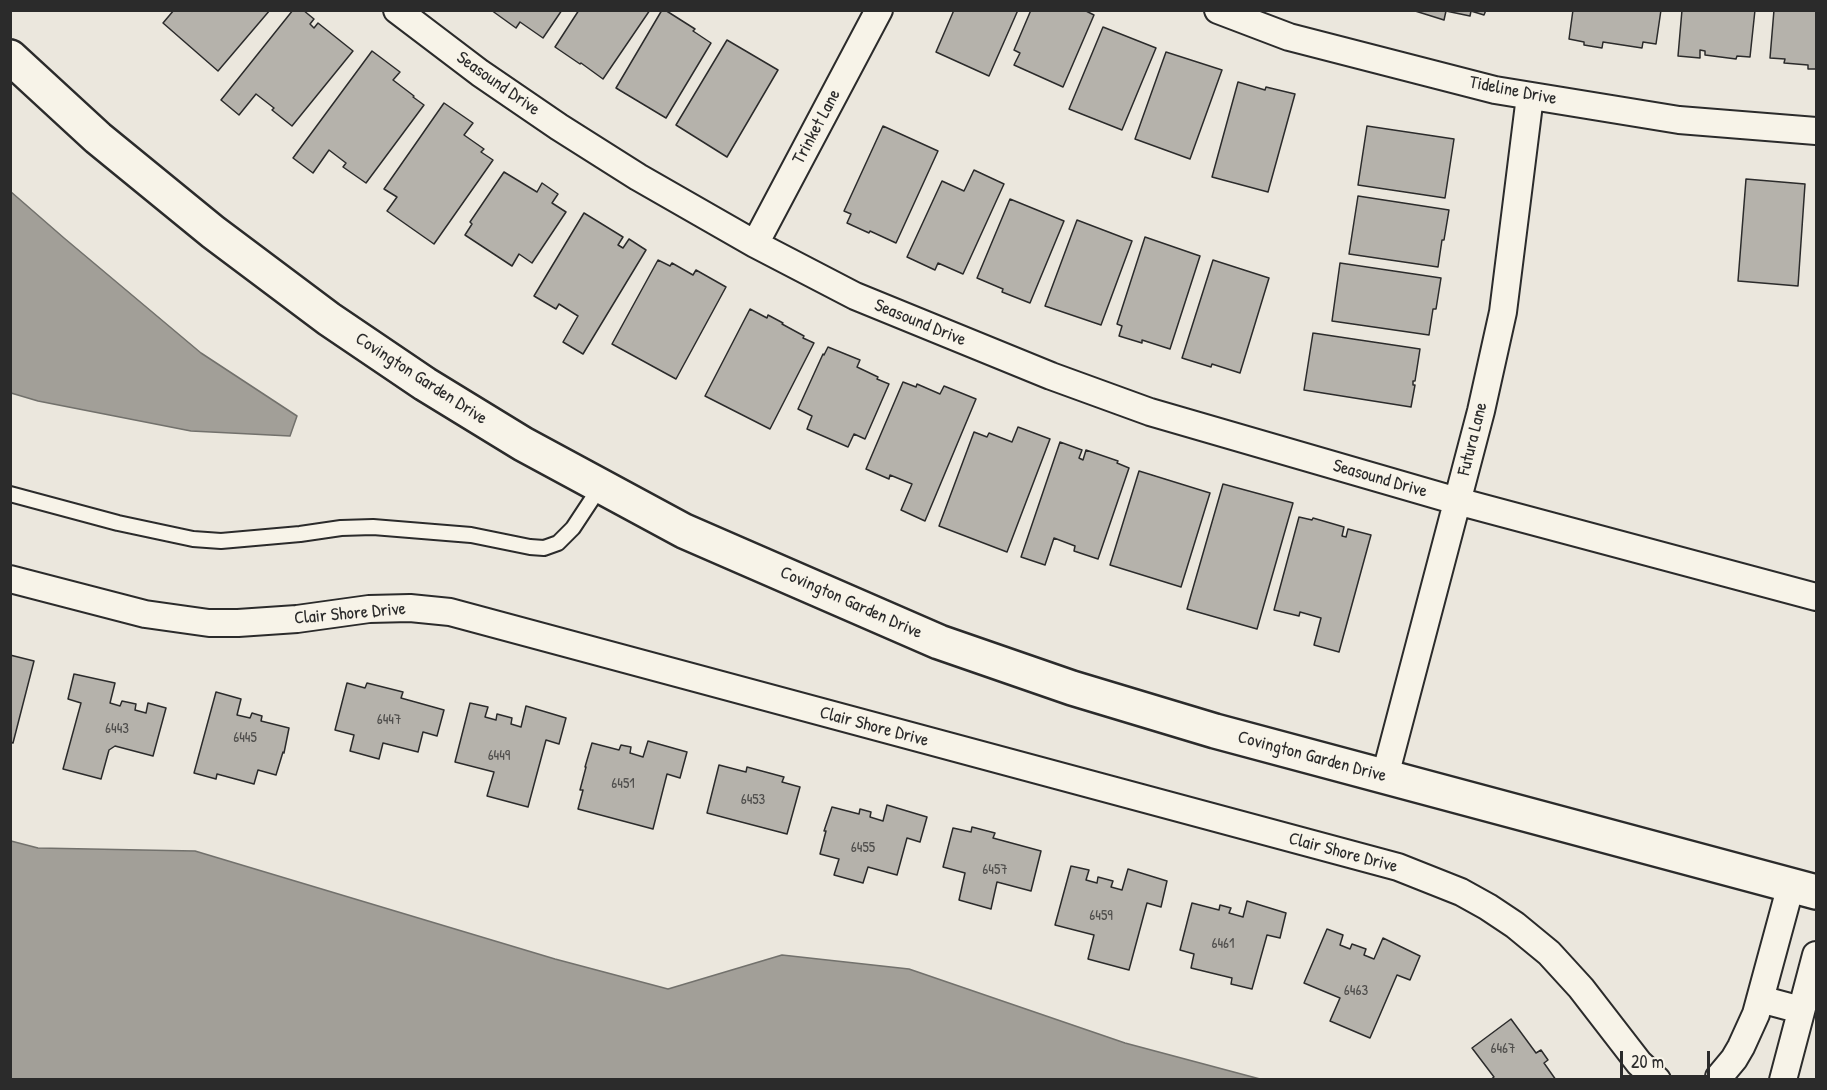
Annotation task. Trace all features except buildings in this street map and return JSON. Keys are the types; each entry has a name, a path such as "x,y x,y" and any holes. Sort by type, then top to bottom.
{"street":[{"name":"Seasound Drive","path":"397,10 480,73 638,177 755,244 855,296 1051,376 1150,412 1500,513 1816,597"},
{"name":"Trinket Lane","path":"755,244 879,10"},
{"name":"Tideline Drive","path":"1218,10 1289,37 1495,90 1679,120 1816,131"},
{"name":"Covington Garden Drive","path":"10,57 116,152 213,232 329,319 425,384 523,444 684,531 939,642 1072,688 1215,731 1804,889"},
{"name":"Futura Lane","path":"1385,776 1481,411 1503,312 1530,96"},
{"name":"Clair Shore Drive","path":"10,579 145,614 209,623 285,620 369,609 410,608 450,612 1398,867 1461,892 1515,925 1549,953 1581,987 1639,1063 1657,1080"},
{"path":"1716,1078 1734,1059 1749,1032 1804,889"},
{"path":"1783,1080 1816,956"},
{"path":"1760,999 1801,1010"},
{"path":"1716,1078 1735,1076 1747,1080"}],"lane":[{"path":"10,494 118,523 193,539 221,541 341,528 373,527 471,535 544,548 558,543 573,528 600,486"}],"shaded area":[{"path":"10,191 201,353 297,416 290,436 191,431 38,401 11,393"},
{"path":"11,841 38,848 195,851 555,959 668,989 782,955 909,969 1125,1043 1260,1079 11,1079"}]}
